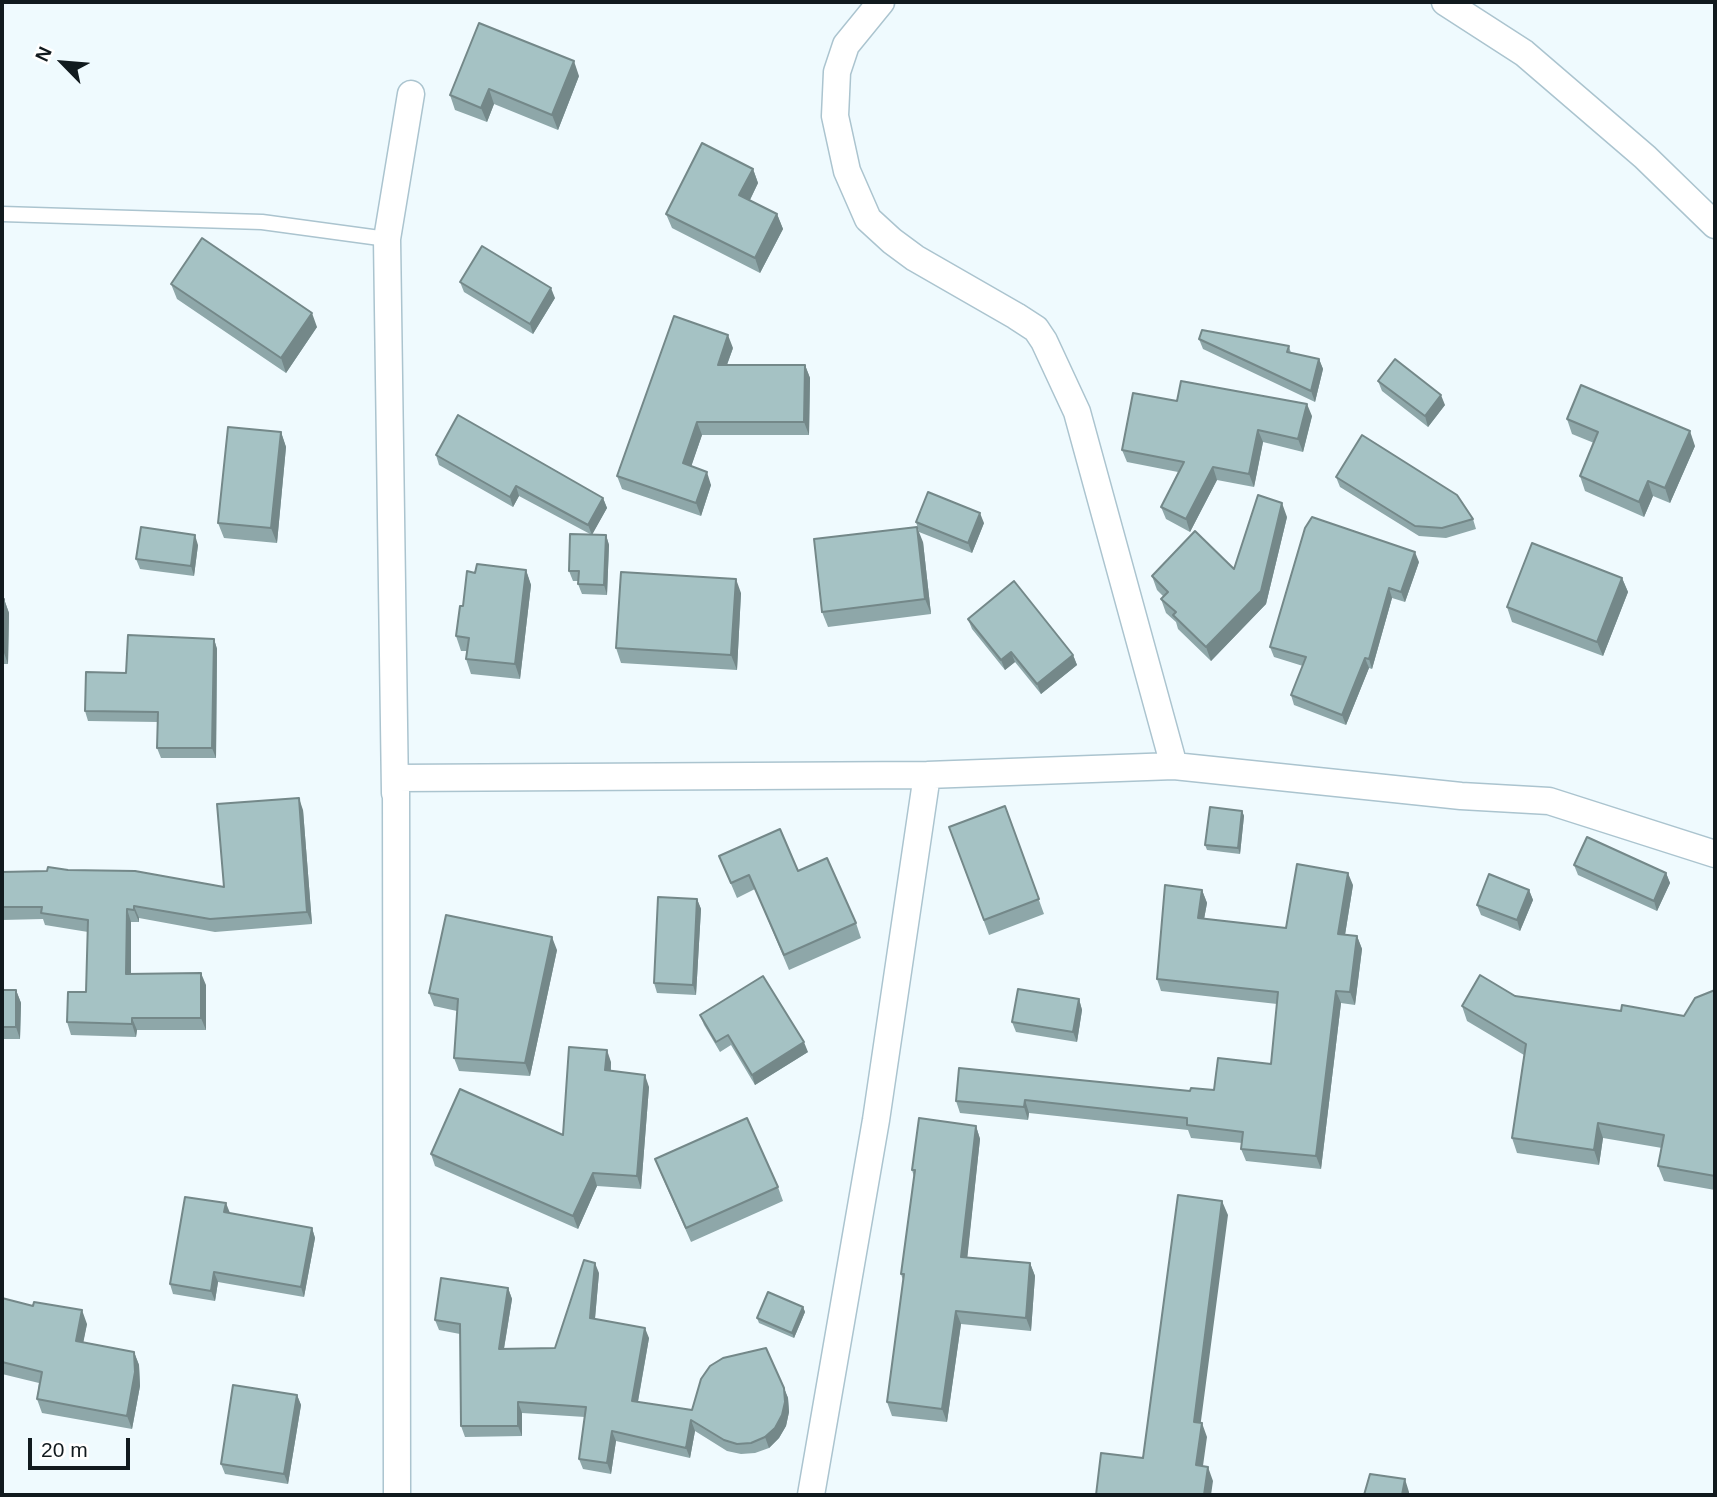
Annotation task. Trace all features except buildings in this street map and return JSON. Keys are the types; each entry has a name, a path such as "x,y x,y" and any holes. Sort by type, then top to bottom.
{"street":[{"path":"881,2 846,45 837,72 835,116 847,171 869,219 892,241 915,258 1036,329 1044,341 1077,412 1174,766"},
{"path":"1445,2 1524,54 1645,157 1715,225"},
{"path":"397,1495 395,799 387,239 411,94"},
{"path":"395,799 396,778 927,775 1174,766 1461,796 1549,801 1715,854"},
{"path":"811,1495 876,1120 927,775"}],"lane":[{"path":"2,214 261,222 387,239"}]}
